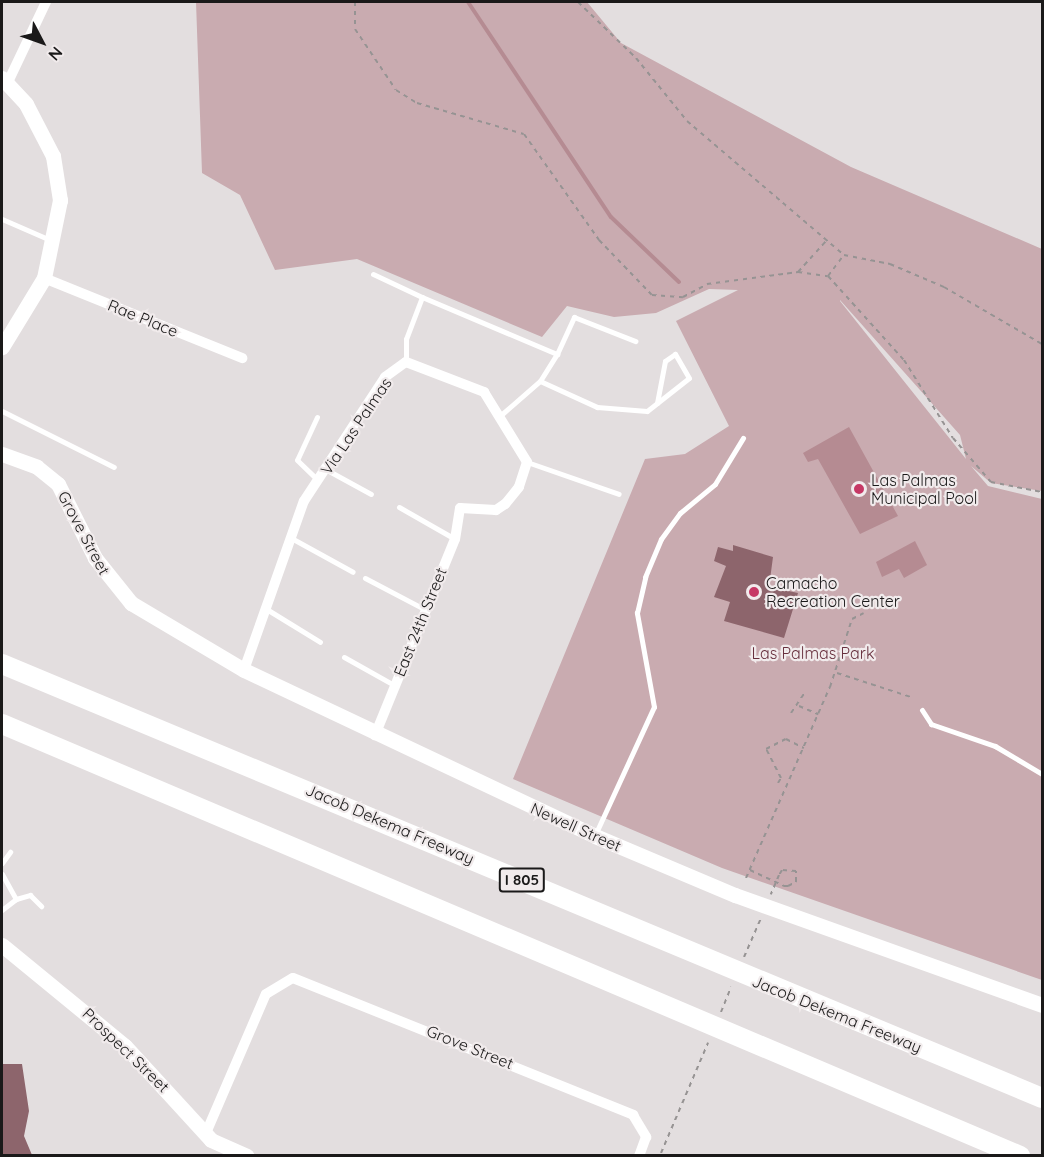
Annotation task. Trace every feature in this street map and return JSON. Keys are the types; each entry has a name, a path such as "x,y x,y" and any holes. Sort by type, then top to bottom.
{"highway":[{"name":"Jacob Dekema Freeway","path":"2,664 1042,1098"},
{"path":"2,724 1020,1155"}],"street":[{"path":"2,348 44,278 54,242 60,200 53,156 27,104 5,80 46,2"},
{"name":"Rae Place","path":"44,278 242,358"},
{"path":"406,362 484,392 502,414 527,462"},
{"name":"Via Las Palmas","path":"244,670 268,610 304,501 327,470 385,376 406,362"},
{"name":"Grove Street","path":"2,454 37,467 58,484 95,558 131,603"},
{"name":"East 24th Street","path":"375,735 424,609 455,539 460,508 496,510 505,504 519,488 527,462"},
{"name":"Newell Street","path":"131,603 244,670 375,735 595,836 735,895 1042,1005"},
{"name":"Prospect Street","path":"2,945 86,1010 206,1133 247,1155"},
{"name":"Grove Street","path":"206,1133 266,994 282,981 306,980 633,1115 646,1137 639,1155"}],"lane":[{"path":"2,219 54,242"},
{"path":"373,274 557,354"},
{"path":"406,362 406,339 422,297"},
{"path":"502,414 540,381 557,354 574,317 635,341"},
{"path":"540,381 597,407 648,411 688,378 675,354 665,362 657,403"},
{"path":"2,411 114,466"},
{"path":"317,417 297,460 319,481"},
{"path":"595,836 654,707 637,613 645,577 661,539 680,513 716,484 743,438"},
{"path":"527,462 619,494"},
{"path":"327,470 371,494"},
{"path":"399,507 455,539"},
{"path":"293,539 353,572"},
{"path":"365,578 424,609"},
{"path":"268,610 320,642"},
{"path":"344,657 394,685"},
{"path":"922,711 931,724 995,746 1042,774"},
{"path":"2,863 10,852"},
{"path":"2,873 16,899"},
{"path":"2,910 16,899 30,895 41,906"}],"path":[{"path":"355,2 355,29 396,90 417,103 524,134 599,240 652,295 683,297 707,284 798,272 828,276 904,360 953,438 991,482 1042,492"},
{"path":"578,2 636,58 687,121 844,255 890,264 944,286 1042,344"},
{"path":"798,272 826,241"},
{"path":"828,276 844,255"},
{"path":"746,878 819,715 852,619 864,613"},
{"path":"835,673 911,697"},
{"path":"791,713 799,706 805,692"},
{"path":"799,706 819,715"},
{"path":"778,783 781,778 766,749 786,739 804,748"},
{"path":"750,870 784,886 798,879 792,868 779,875 770,896"},
{"path":"742,961 765,907"},
{"path":"720,1015 733,983"},
{"path":"661,1153 710,1037"}],"green space":[{"name":"Las Palmas Park","path":"196,2 587,2 621,43 851,167 1042,249 1042,491 991,483 971,466 988,486 1042,499 1042,980 722,868 513,779 645,459 685,454 729,426 676,321 738,290 709,289 656,313 614,317 567,306 542,337 357,259 275,270 240,195 202,173","holes":["840,300 960,435 966,459"]}],"shaded area":[{"name":"Las Palmas Municipal Pool","path":"849,427 898,516 860,534 818,459 808,462 803,453"},
{"path":"915,541 927,565 904,578 899,569 882,577 876,562"}],"building":[{"path":"733,545 773,557 769,587 798,593 784,638 724,621 730,602 714,597 726,566 714,561 718,547 733,551"},
{"path":"2,1064 22,1064 29,1111 24,1136 32,1155 2,1155"}],"waterway":[{"path":"468,2 611,217 679,282"}],"place":[{"name":"Las Palmas Municipal Pool","path":"859,489"},
{"name":"Camacho Recreation Center","path":"754,592"}]}
